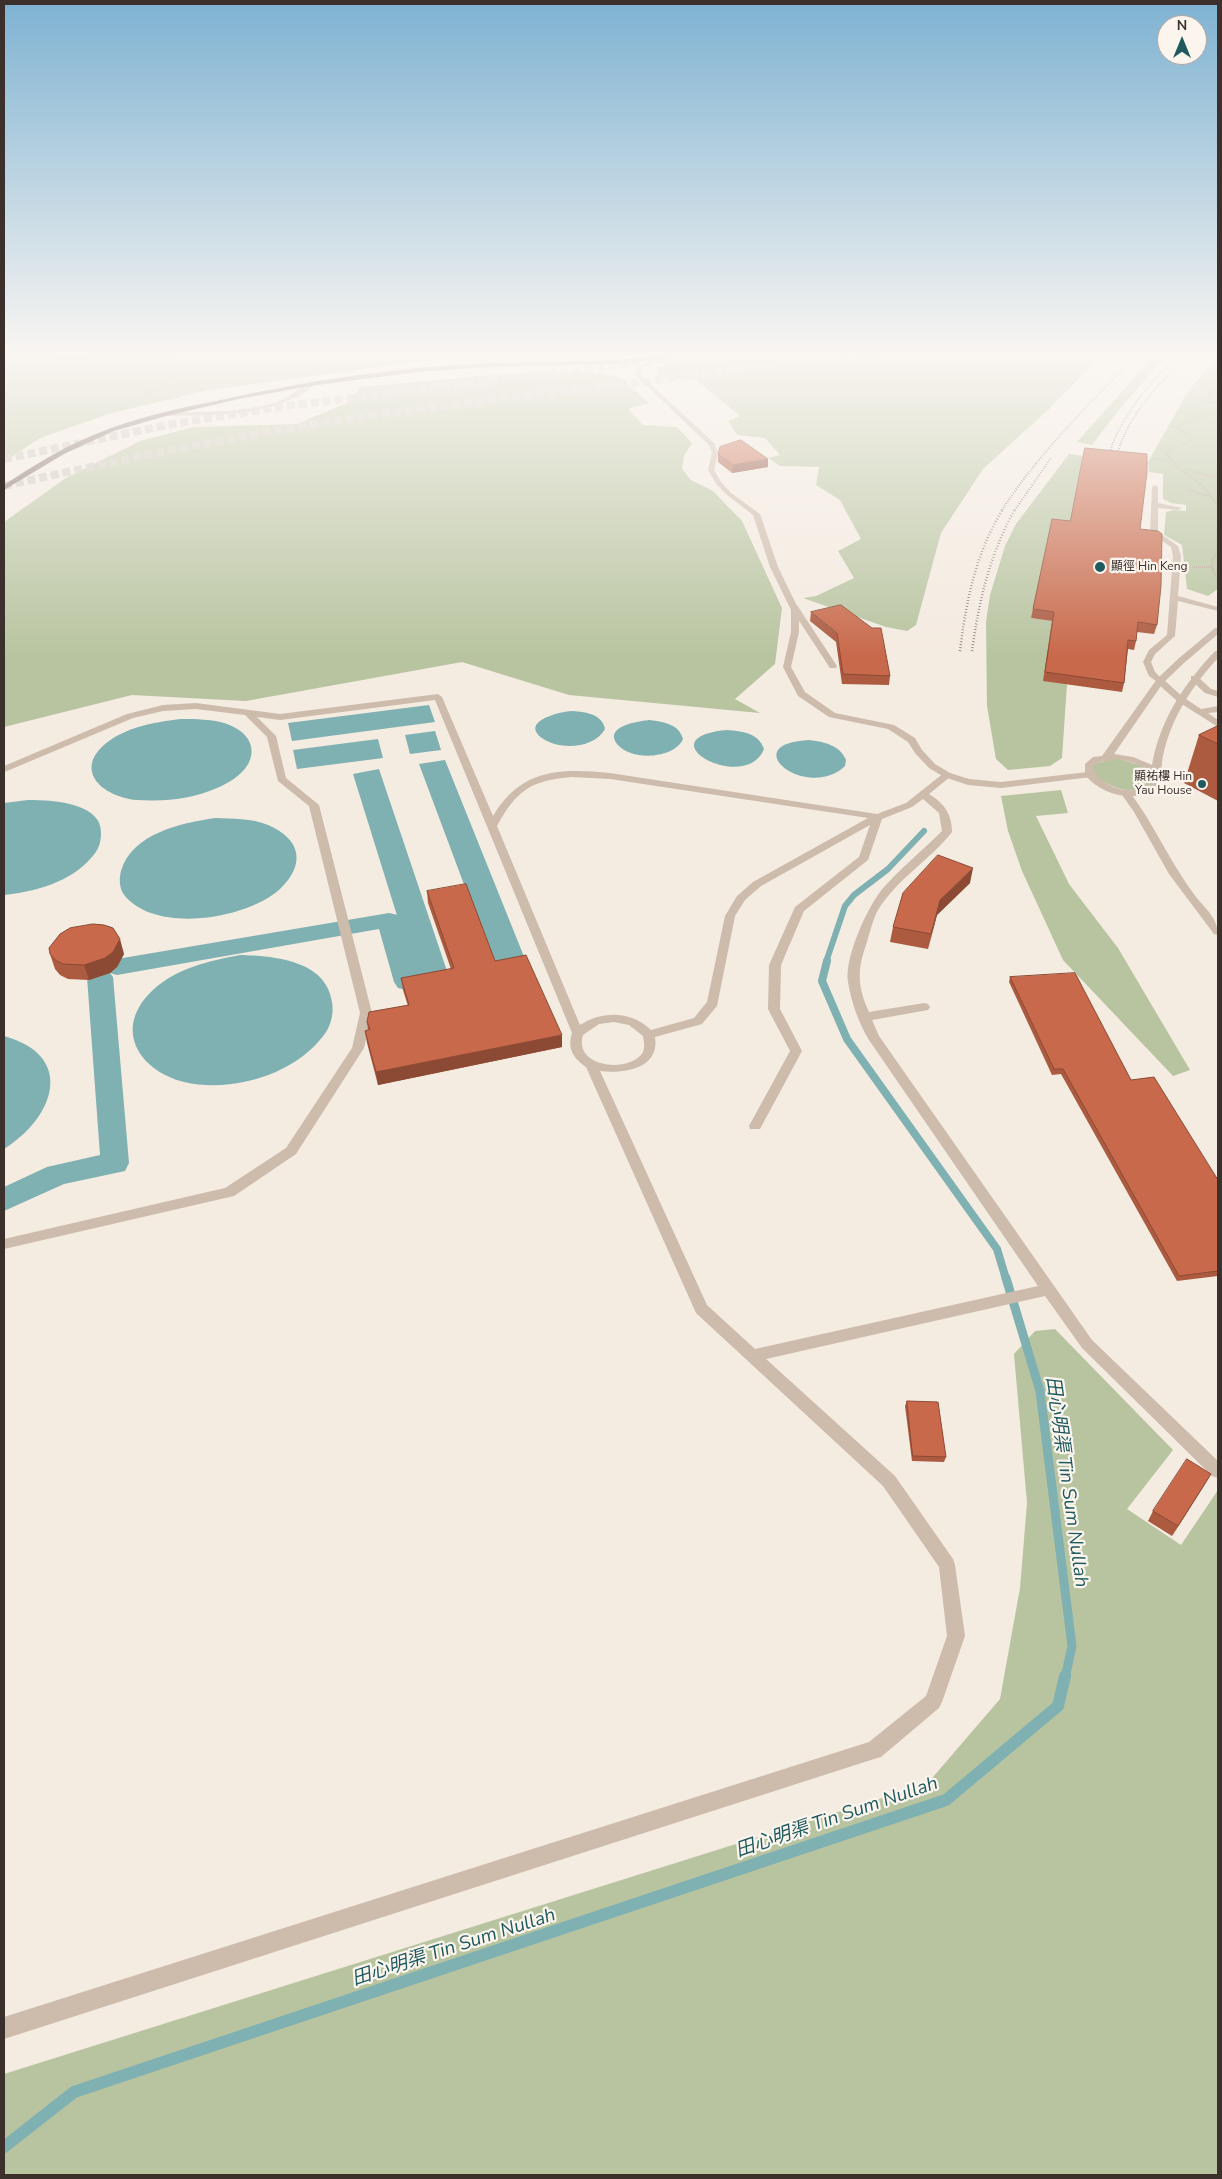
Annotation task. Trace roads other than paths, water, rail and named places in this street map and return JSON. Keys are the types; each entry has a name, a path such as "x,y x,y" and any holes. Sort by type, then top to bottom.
{"main road":[{"path":"4,488 63,453"}],"street":[{"path":"715,453 710,470 718,483 729,494 756,514 774,567 794,608 833,666"},
{"path":"1155,487 1154,533 1174,546 1176,551 1175,598 1171,636 1148,655 1146,660 1149,671 1180,699 1218,724"},
{"path":"1154,505 1178,508"},
{"path":"1175,598 1218,609"},
{"path":"794,608 795,632 787,667 801,694 832,716 891,727 912,740 918,751 932,766 947,775 968,782 1001,785 1088,775"},
{"path":"1106,757 1120,741 1139,709 1160,681 1180,661 1218,630"},
{"path":"1155,774 1142,763 1129,758 1106,757 1095,759 1086,769 1088,775 1102,786 1125,792 1137,792 1152,786 1156,780 1155,774 1162,736 1180,699 1194,678 1218,653"},
{"path":"1194,678 1208,691 1218,694"},
{"path":"4,768 130,716 163,708 196,706 280,717 438,698 578,1033"},
{"path":"1204,715 1218,709"},
{"path":"4,1244 229,1192 291,1151 358,1048 366,1013 314,806 281,779 271,736 248,713"},
{"path":"1204,715 1218,717"},
{"path":"492,826 506,801 519,788 540,778 566,775 612,777 878,817"},
{"path":"649,1035 698,1021 713,1003 730,916 740,898 757,884 878,817 909,805 947,775"},
{"path":"1125,792 1144,816 1151,834 1174,874 1218,932"},
{"path":"923,794 941,805 944,811 947,832 887,890 872,911 854,963 853,981 873,1037 1087,1344 1218,1471"},
{"path":"755,1126 796,1052 774,1009 775,964 799,909 864,858 878,817"},
{"path":"865,1017 924,1007"},
{"path":"4,2028 874,1750 933,1702 956,1636 947,1565 889,1481 701,1309 591,1065 576,1051 574,1042 578,1033 591,1022 612,1018 637,1023 649,1035 652,1043 650,1052 636,1065 614,1070 591,1065"},
{"path":"752,1356 1049,1289"}],"water":[{"path":"429,705 435,722 292,741 288,723"},
{"path":"573,711 588,713 597,717 601,720 605,729 594,740 569,746 552,743 537,734 535,728 544,719 551,715"},
{"path":"181,719 216,721 238,729 250,743 252,751 246,767 229,782 207,792 185,798 137,800 124,798 103,787 96,780 92,771 92,762 98,751 109,741 135,728"},
{"path":"650,720 666,723 678,730 683,739 678,746 662,754 642,755 624,750 614,739 618,729 631,723"},
{"path":"727,730 744,732 758,739 764,749 754,762 739,767 722,765 707,760 697,752 694,743 703,735"},
{"path":"435,731 441,750 410,754 405,735"},
{"path":"378,739 383,758 297,769 293,750"},
{"path":"809,740 826,743 836,748 846,760 845,766 829,775 813,778 797,775 785,768 777,759 778,751 787,744"},
{"path":"445,760 527,964 496,970 419,764"},
{"path":"379,769 449,977 418,983 353,774"},
{"path":"28,800 61,802 85,809 94,815 99,823 100,844 96,853 83,866 63,879 39,888 4,895 4,803"},
{"path":"215,818 255,821 268,825 287,837 296,853 296,861 294,870 280,889 246,908 202,918 179,918 158,915 139,908 125,896 120,884 121,871 127,858 136,847 160,832 188,823"},
{"path":"240,955 282,959 309,969 320,977 328,988 333,1006 330,1024 324,1035 296,1061 261,1078 241,1083 203,1085 184,1082 154,1068 143,1057 136,1045 133,1032 134,1018 141,1004 153,990 172,976 194,966"},
{"path":"4,1036 27,1045 42,1058 49,1072 50,1088 45,1104 36,1121 22,1136 4,1149"}],"waterway":[{"name":"田心明渠 Tin Sum Nullah","path":"826,962 845,906 854,895 888,869 924,831"},
{"path":"117,967 389,920 407,982"},
{"name":"田心明渠 Tin Sum Nullah","path":"827,961 822,981 847,1039 997,1249 1006,1279"},
{"path":"4,1200 57,1175 115,1163 100,977"},
{"name":"田心明渠 Tin Sum Nullah","path":"1006,1278 1040,1391 1072,1646 1065,1678"},
{"name":"田心明渠 Tin Sum Nullah","path":"4,2147 74,2092 946,1800 1058,1706 1065,1676"}],"tunnel":[{"path":"4,459 34,453"},
{"path":"4,486 161,453"}],"railway":[{"path":"1002,510 1045,453"},
{"path":"1106,464 1109,453"},
{"path":"1115,463 1118,453"},
{"path":"1015,510 1051,458"},
{"path":"960,651 965,614 979,560 1003,509"},
{"path":"972,651 978,614 992,560 1015,509"}],"place":[{"name":"顯徑 Hin Keng","path":"1100,567"},
{"name":"顯祐樓 Hin Yau House","path":"1202,784"}]}
